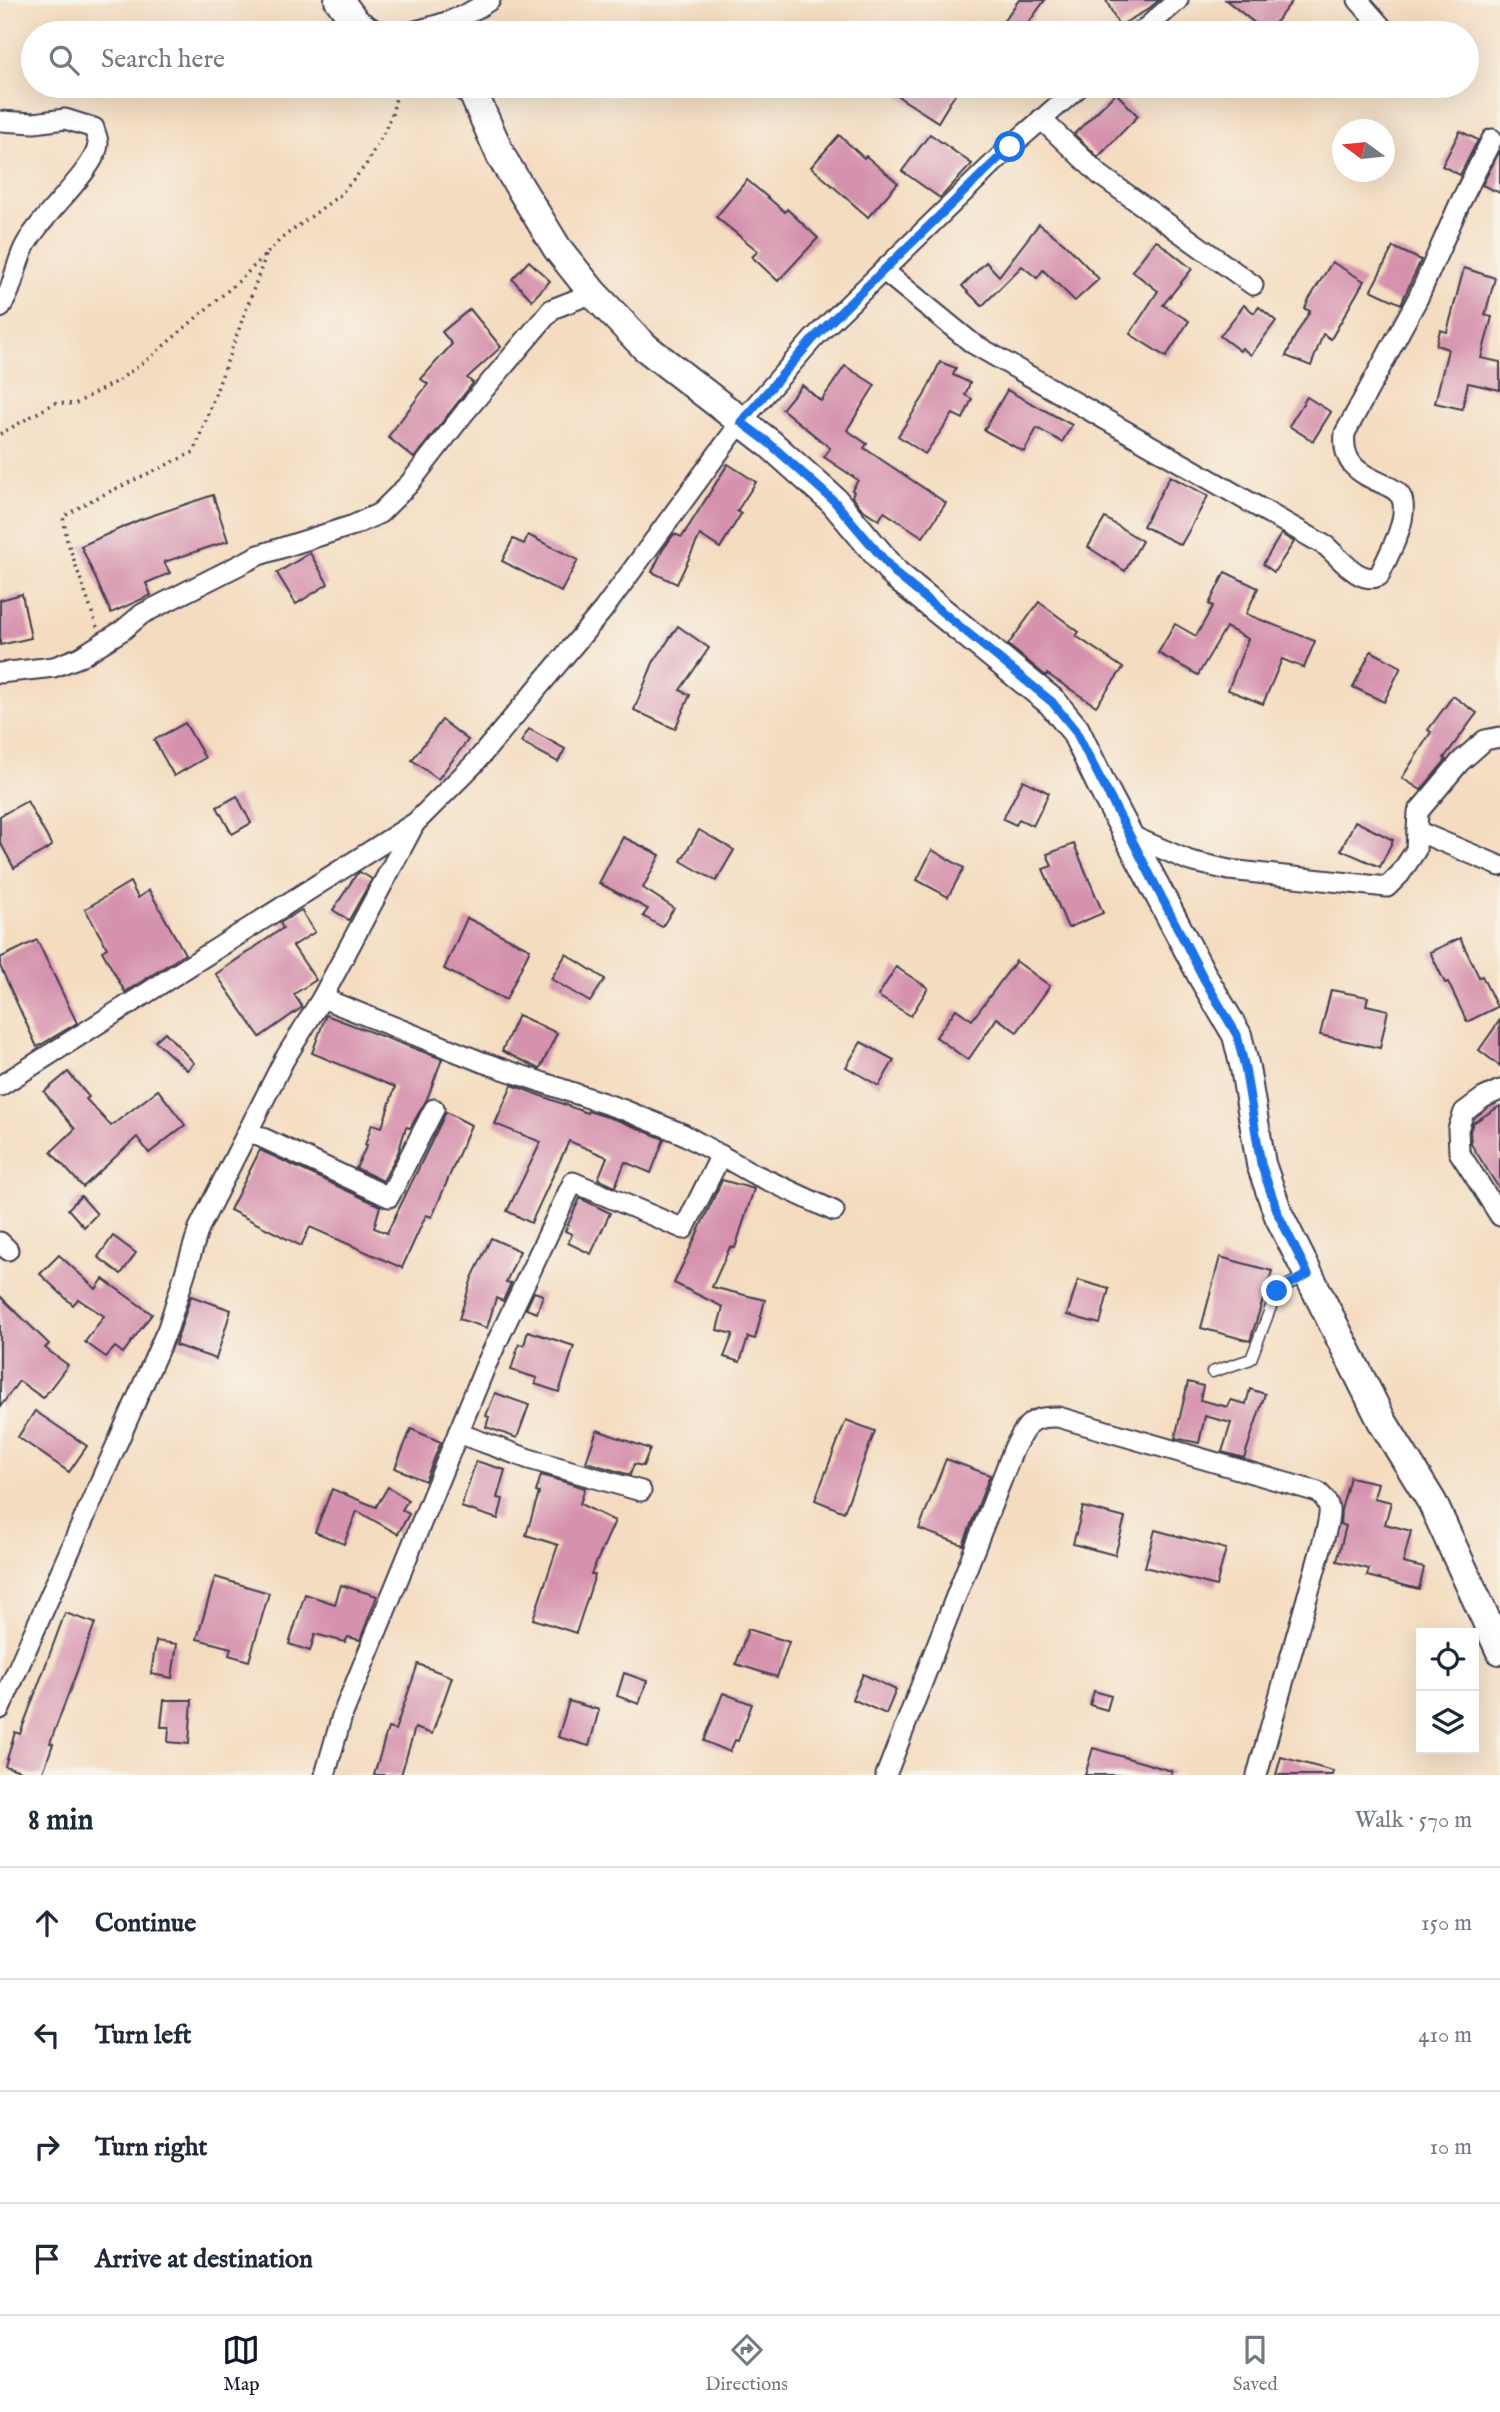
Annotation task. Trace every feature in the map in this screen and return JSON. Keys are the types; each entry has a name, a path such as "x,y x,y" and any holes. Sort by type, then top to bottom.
{"street":[{"path":"339,0 355,21"},
{"path":"450,21 472,13 490,0"},
{"path":"1154,21 1178,0"},
{"path":"1358,0 1376,21"},
{"path":"475,98 502,158 557,248 593,293 645,347 769,443 834,501 897,575 1052,702 1075,730 1204,979 1237,1035 1261,1164 1279,1216 1382,1421 1432,1502 1500,1650"},
{"path":"0,1086 415,823 474,764 603,610 741,422 814,338 1010,147 1066,98"},
{"path":"0,121 34,123 65,119 94,128 98,144 89,167 52,208 24,247 10,293 0,308"},
{"path":"1041,119 1100,175 1253,285"},
{"path":"884,271 972,343 1326,546 1363,578 1372,580 1379,576 1394,540 1403,516 1403,499 1396,491 1362,474 1352,464 1343,449 1345,433 1418,298 1492,139"},
{"path":"0,280 20,260"},
{"path":"0,673 54,667 80,657 142,614 260,555 354,525 380,513 409,484 465,412 552,309 593,293"},
{"path":"1127,834 1190,861 1229,870 1387,887 1400,874 1416,850 1418,812 1460,762 1485,740 1500,737"},
{"path":"0,1709 168,1328 200,1228 284,1060 322,998 415,823"},
{"path":"1417,831 1500,866"},
{"path":"322,998 482,1062 624,1110 683,1134 752,1173 834,1211"},
{"path":"1500,1090 1464,1112 1458,1129 1459,1152 1500,1216"},
{"path":"248,1130 389,1197 434,1109"},
{"path":"325,1775 342,1716 486,1365 573,1182 684,1229 721,1155"},
{"path":"886,1775 1014,1448 1026,1427 1041,1416 1058,1417 1292,1484 1318,1492 1327,1500 1330,1514 1326,1531 1257,1775"},
{"path":"458,1433 529,1459 641,1491"}],"lane":[{"path":"1212,1372 1251,1359 1277,1291 1308,1274"}],"path":[{"path":"0,434 55,403 75,404 119,380 162,348 240,280 282,237 340,195 366,165 392,114 396,98"},
{"path":"103,643 67,540 63,517 90,500 194,452 267,253"}],"building":[{"path":"1019,0 1045,0 1030,21 1004,21"},
{"path":"1106,0 1159,0 1128,21 1116,21"},
{"path":"1226,0 1293,0 1276,21 1252,21"},
{"path":"901,98 953,98 938,122"},
{"path":"1111,98 1121,98 1138,116 1098,157 1074,134"},
{"path":"1460,131 1478,140 1460,175 1442,166"},
{"path":"930,134 972,164 940,198 902,171"},
{"path":"839,135 898,183 868,217 811,167"},
{"path":"1500,150 1500,193 1482,185"},
{"path":"747,180 785,212 787,209 818,238 778,281 752,257 758,251 716,217"},
{"path":"1039,224 1064,243 1099,279 1075,301 1043,270 1037,278 1022,266 982,306 962,286 986,262 999,276"},
{"path":"1156,240 1192,269 1163,305 1189,321 1166,357 1130,334 1158,291 1132,271"},
{"path":"1393,247 1421,260 1401,304 1371,290"},
{"path":"529,261 550,281 532,300 512,279"},
{"path":"1332,262 1364,281 1331,339 1323,334 1311,366 1286,356 1310,311 1305,309 1308,301"},
{"path":"1464,268 1495,278 1485,315 1492,317 1481,358 1500,362 1500,390 1468,383 1462,409 1435,403 1448,349 1436,345 1440,330 1447,332"},
{"path":"1244,305 1254,313 1259,307 1276,321 1251,355 1242,348 1240,351 1220,336"},
{"path":"470,309 501,347 467,378 473,383 414,458 388,437 428,384 421,379 452,344 442,332"},
{"path":"940,362 956,368 953,375 970,383 965,395 972,399 963,419 953,414 925,454 898,436 924,396"},
{"path":"845,366 875,385 847,430 867,444 864,448 946,503 923,537 884,512 879,520 862,509 852,496 852,490 858,480 824,457 830,448 782,409 802,385 821,401"},
{"path":"1007,390 1072,425 1062,442 1037,428 1024,452 984,430"},
{"path":"1307,397 1331,412 1313,441 1289,426"},
{"path":"728,464 756,482 737,511 741,514 720,548 700,535 677,584 652,572 674,534 682,537"},
{"path":"1170,476 1208,496 1181,545 1143,526"},
{"path":"213,495 228,541 164,562 170,573 146,583 151,595 111,613 81,546 139,520"},
{"path":"1105,518 1142,541 1125,571 1088,547"},
{"path":"1281,534 1294,542 1274,572 1263,564"},
{"path":"528,535 578,560 561,592 502,561 513,539 524,544"},
{"path":"310,553 328,584 296,604 277,573"},
{"path":"1225,572 1258,588 1246,614 1315,641 1304,668 1282,659 1263,704 1228,690 1248,639 1226,627 1198,675 1158,653 1175,624 1196,636 1213,606 1209,604"},
{"path":"22,594 31,638 0,645 0,600"},
{"path":"1039,602 1079,632 1076,636 1123,668 1096,706 1047,674 1046,676 1008,645"},
{"path":"678,626 709,648 680,690 690,695 675,729 634,710 653,663"},
{"path":"1371,651 1401,667 1384,702 1353,687"},
{"path":"1453,696 1477,713 1444,758 1446,760 1421,790 1402,778 1431,732 1428,730"},
{"path":"442,720 468,740 438,779 412,760"},
{"path":"185,723 205,758 174,776 154,740"},
{"path":"529,729 565,749 558,762 521,742"},
{"path":"1023,780 1049,793 1033,826 1019,819 1016,825 1003,819"},
{"path":"237,796 251,823 232,834 217,807"},
{"path":"27,801 52,846 14,868 0,842 0,816"},
{"path":"1355,821 1393,840 1380,867 1341,850"},
{"path":"699,830 734,850 716,881 681,861"},
{"path":"623,837 660,855 643,888 674,908 662,927 643,916 648,909 599,883"},
{"path":"1074,844 1103,913 1068,928 1043,869 1052,866 1047,854"},
{"path":"932,850 964,868 948,897 917,880"},
{"path":"360,872 372,879 349,920 333,910"},
{"path":"130,882 138,898 149,890 185,954 125,992 102,951 107,948 85,909"},
{"path":"301,910 315,932 293,946 316,980 294,994 302,1007 260,1037 216,974 283,928 280,923"},
{"path":"467,918 530,949 506,1000 444,969"},
{"path":"1460,938 1497,1007 1467,1022 1430,952"},
{"path":"37,940 77,1023 37,1047 0,966 0,958"},
{"path":"566,954 605,979 590,1002 551,979"},
{"path":"1016,961 1050,986 1017,1032 997,1018 968,1060 936,1037 956,1009 972,1020"},
{"path":"896,967 928,988 911,1016 878,996"},
{"path":"1331,990 1368,997 1366,1005 1388,1010 1380,1048 1320,1035"},
{"path":"326,1015 442,1059 427,1099 410,1128 406,1127 398,1153 383,1181 356,1168 367,1145 372,1124 382,1127 395,1087 312,1053"},
{"path":"518,1015 557,1033 540,1069 502,1051"},
{"path":"1500,1020 1500,1066 1479,1050"},
{"path":"165,1032 194,1063 187,1070 155,1041"},
{"path":"861,1042 894,1060 879,1086 846,1067"},
{"path":"68,1072 89,1097 86,1099 111,1126 158,1090 185,1125 149,1153 137,1137 83,1187 51,1152 75,1129 44,1092"},
{"path":"512,1085 587,1113 588,1111 620,1121 664,1139 651,1173 625,1162 615,1187 598,1179 607,1157 569,1141 531,1223 507,1211 541,1142 495,1124"},
{"path":"1500,1106 1500,1190 1471,1144 1470,1131 1473,1123"},
{"path":"446,1112 471,1125 432,1217 426,1215 402,1268 310,1227 301,1246 230,1210 260,1150 380,1206 374,1228 387,1233"},
{"path":"722,1180 754,1189 735,1248 730,1247 712,1287 765,1300 755,1339 748,1337 740,1362 724,1357 733,1334 717,1330 723,1307 674,1283"},
{"path":"81,1196 97,1214 84,1227 68,1209"},
{"path":"580,1198 610,1213 591,1254 568,1243 572,1234 565,1231"},
{"path":"113,1236 136,1253 121,1274 98,1257"},
{"path":"491,1238 520,1251 506,1282 511,1283 503,1301 496,1298 487,1328 459,1319 472,1278"},
{"path":"59,1255 96,1289 103,1279 152,1314 123,1353 115,1347 106,1357 85,1342 104,1316 78,1299 73,1305 40,1274"},
{"path":"1220,1257 1272,1271 1250,1341 1201,1328"},
{"path":"1078,1280 1109,1289 1100,1324 1067,1315"},
{"path":"534,1292 543,1295 537,1313 526,1309"},
{"path":"0,1296 49,1344 45,1348 68,1365 43,1398 19,1381 0,1407"},
{"path":"191,1296 231,1310 216,1359 175,1345"},
{"path":"528,1331 574,1346 559,1392 535,1384 537,1378 511,1370 519,1344 524,1345"},
{"path":"1188,1382 1203,1386 1200,1400 1228,1407 1231,1400 1246,1404 1250,1389 1265,1394 1244,1458 1222,1452 1231,1423 1205,1416 1199,1443 1175,1438"},
{"path":"495,1393 529,1405 517,1438 486,1427 489,1417 486,1416"},
{"path":"35,1411 87,1446 69,1472 18,1437"},
{"path":"846,1420 875,1431 844,1512 815,1500"},
{"path":"411,1429 441,1442 425,1481 395,1468"},
{"path":"597,1430 650,1449 643,1466 634,1464 630,1475 586,1462"},
{"path":"946,1459 990,1475 963,1545 919,1529"},
{"path":"476,1461 505,1470 497,1498 503,1499 498,1519 461,1507"},
{"path":"541,1475 585,1488 580,1504 615,1521 591,1574 595,1575 576,1633 533,1619 558,1545 526,1535 539,1493 536,1492"},
{"path":"1350,1477 1378,1483 1374,1498 1391,1502 1385,1524 1411,1531 1403,1563 1424,1568 1419,1589 1367,1576 1369,1569 1337,1561 1346,1526 1340,1524 1341,1510"},
{"path":"388,1487 408,1500 402,1510 409,1514 398,1534 357,1511 344,1544 315,1532 332,1489 376,1507"},
{"path":"1083,1507 1125,1518 1115,1555 1073,1544"},
{"path":"1155,1530 1226,1549 1216,1586 1145,1567"},
{"path":"215,1577 269,1593 249,1661 229,1655 231,1648 197,1639"},
{"path":"341,1585 377,1596 360,1640 348,1637 345,1642 315,1634 310,1651 289,1644 305,1594 335,1604"},
{"path":"65,1613 95,1623 50,1743 53,1744 42,1775 34,1775 5,1766 15,1732 20,1734"},
{"path":"748,1629 789,1642 777,1677 736,1664"},
{"path":"156,1641 177,1644 172,1678 151,1674"},
{"path":"418,1664 452,1677 432,1734 415,1728 401,1775 374,1775 388,1728 395,1730"},
{"path":"624,1673 647,1681 639,1704 617,1696"},
{"path":"863,1674 896,1690 886,1714 852,1699"},
{"path":"1094,1691 1111,1696 1107,1710 1090,1705"},
{"path":"723,1693 752,1704 738,1741 735,1740 730,1752 704,1741"},
{"path":"164,1700 192,1700 189,1744 168,1742 169,1727 161,1727"},
{"path":"569,1701 599,1710 589,1746 558,1737"},
{"path":"1093,1748 1172,1771 1171,1775 1085,1775"},
{"path":"1281,1757 1333,1771 1332,1775 1276,1775"}],"route":[{"path":"1010,147 814,338 741,422 769,443 834,501 897,575 1052,702 1075,730 1204,979 1237,1035 1261,1164 1279,1216 1308,1274 1277,1291"}]}
